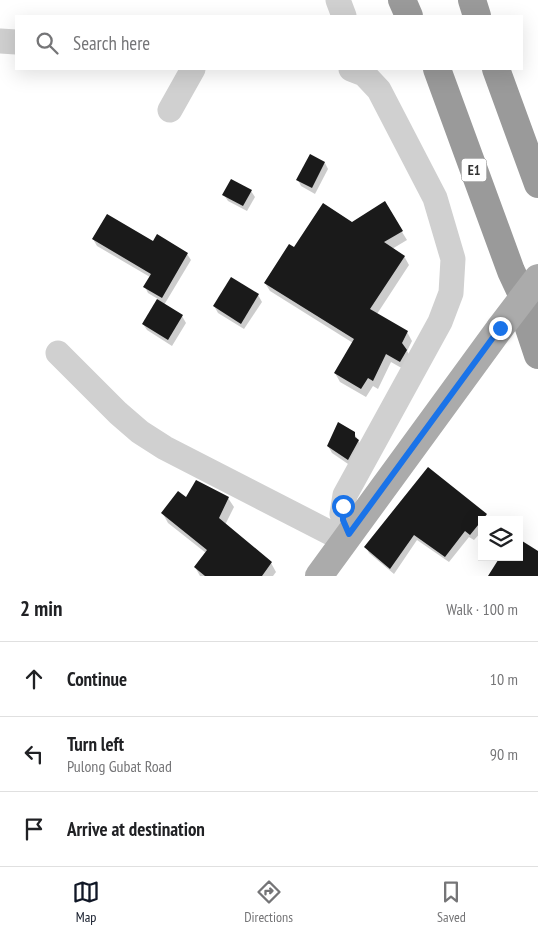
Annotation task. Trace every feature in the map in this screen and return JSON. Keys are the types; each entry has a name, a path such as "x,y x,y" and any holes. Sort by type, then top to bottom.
{"highway":[{"path":"402,0 410,15"},
{"path":"412,0 418,15"},
{"path":"472,0 478,15"},
{"path":"433,70 456,121"},
{"name":"E1","path":"437,70 511,271 538,355"},
{"path":"496,70 538,184"},
{"name":"E1","path":"511,271 538,329"}],"main road":[{"path":"319,576 538,278"}],"street":[{"path":"338,0 344,15"},
{"path":"0,41 15,42"},
{"path":"170,110 192,70"},
{"path":"347,537 342,514 345,494 440,322 451,293 452,268 447,233 435,198 379,90 359,70"},
{"path":"58,353 140,432 165,448 347,537"}],"building":[{"path":"310,154 325,162 312,188 296,180"},
{"path":"231,179 252,190 243,206 222,195"},
{"path":"385,201 403,231 384,242 405,256 370,309 408,331 402,343 407,350 400,362 386,354 373,381 368,378 361,389 334,373 354,339 264,283 289,244 294,247 323,203 352,222"},
{"path":"107,214 153,241 157,234 188,253 162,298 143,287 151,274 92,239"},
{"path":"231,277 259,294 241,324 213,306"},
{"path":"157,299 183,315 168,340 142,324"},
{"path":"338,422 355,432 355,437 359,440 348,460 327,446"},
{"path":"428,467 487,514 485,516 478,516 478,525 470,535 465,531 445,557 414,535 390,569 364,547"},
{"path":"196,480 229,497 219,518 272,562 262,576 205,576 194,567 207,550 161,513 178,491 186,497"},
{"path":"523,542 538,551 538,576 488,576 497,561 523,561"}],"route":[{"path":"343,506 343,520 349,534 500,328"}]}
